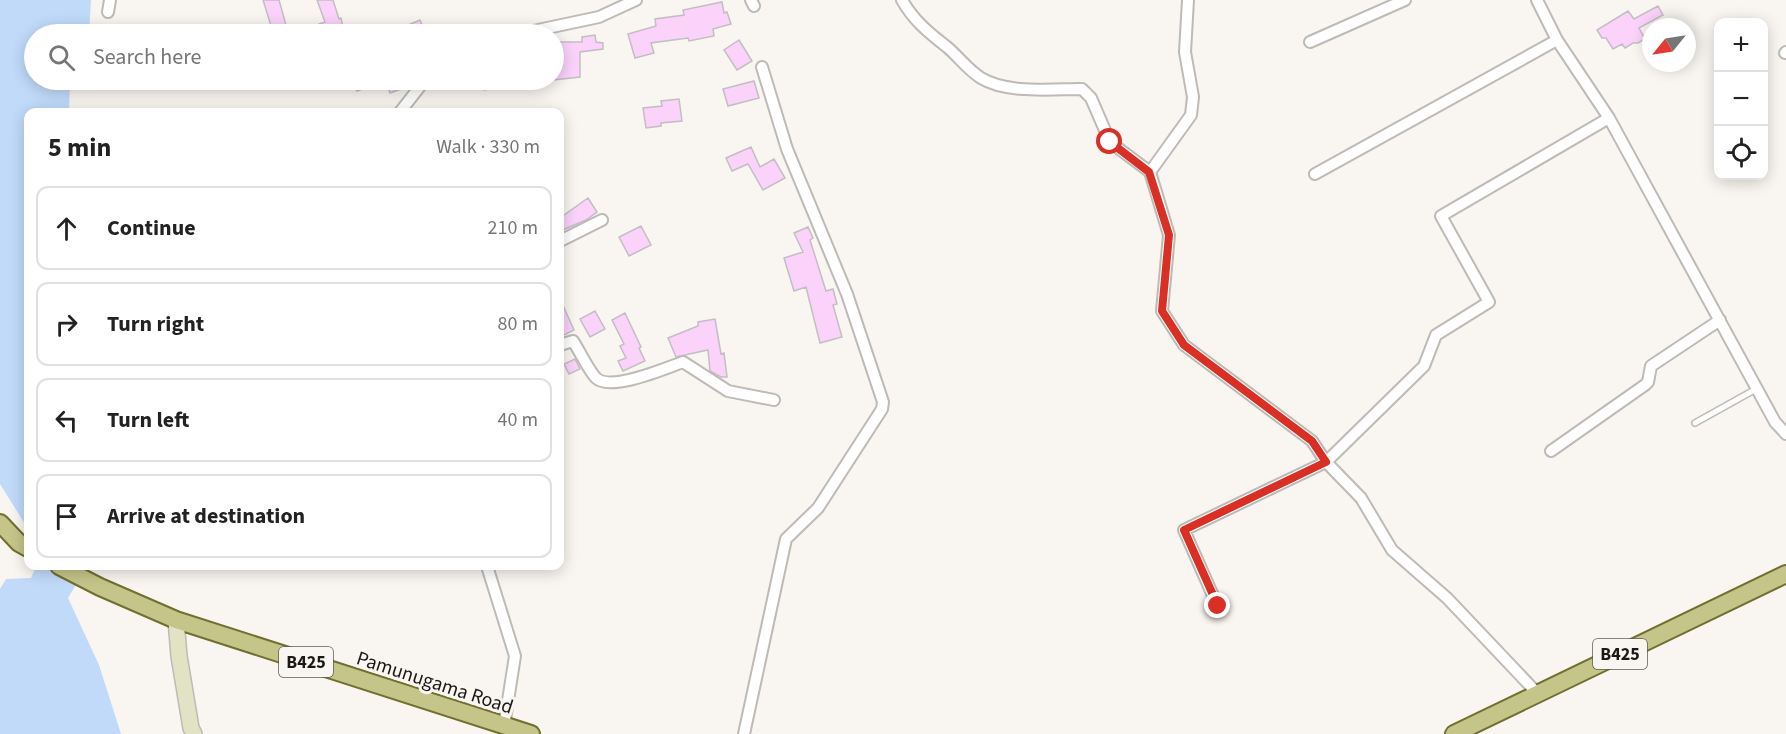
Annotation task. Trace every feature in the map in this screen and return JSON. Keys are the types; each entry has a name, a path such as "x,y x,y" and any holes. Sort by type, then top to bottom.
{"main road":[{"path":"0,524 24,546"},
{"name":"Pamunugama Road","path":"66,570 176,620 531,734"},
{"name":"B425","path":"1454,734 1786,574"}],"street":[{"path":"108,12 110,0"},
{"path":"564,24 599,17 636,0"},
{"path":"902,0 919,24 979,76 990,82 1020,88 1082,89 1091,98 1110,142 1149,172 1169,235 1162,311 1184,345 1312,441 1326,462 1361,498 1392,550 1447,598 1537,693"},
{"path":"1149,172 1191,115 1193,97 1185,52 1188,0"},
{"path":"1310,42 1405,0"},
{"path":"1537,0 1557,39 1609,118 1756,389 1775,422 1786,434"},
{"path":"1316,174 1557,39"},
{"path":"744,734 786,539 818,508 882,409 883,402 847,294 787,149 762,67"},
{"path":"403,108 417,90"},
{"path":"1218,606 1184,530 1326,462 1424,366 1436,334 1489,302 1441,216 1609,118"},
{"path":"564,239 602,220"},
{"path":"1551,451 1648,382 1651,366 1720,320"},
{"path":"564,344 573,341 597,378 604,382 627,381 683,362 728,391 774,399"},
{"path":"488,570 515,656 504,726"},
{"path":"176,620 179,656 191,728 194,734"}],"lane":[{"path":"1695,423 1756,389"}],"water":[{"path":"0,0 91,0 90,24 24,24 24,90 70,90 69,108 24,108 24,523 0,484"},
{"path":"34,570 85,570 68,598 99,665 121,734 0,734 0,589 6,579 31,578"}],"building":[{"path":"263,0 279,0 286,24 270,24"},
{"path":"317,0 333,0 342,24 319,24 325,22"},
{"path":"722,2 724,13 727,12 731,24 713,29 714,36 689,41 688,38 651,43 654,53 635,58 628,34 656,26 655,19 684,15 683,10"},
{"path":"1658,6 1663,15 1657,18 1642,18 1642,26 1639,28 1642,41 1625,48 1622,44 1613,49 1597,30 1628,11 1634,19"},
{"path":"595,35 596,42 603,43 603,49 580,52 580,77 564,79 564,42 582,42 582,37"},
{"path":"739,40 752,61 737,70 724,50"},
{"path":"754,81 759,98 728,106 723,89"},
{"path":"679,99 682,121 661,123 661,126 646,128 643,108 662,106 661,101"},
{"path":"751,147 760,167 774,159 785,178 763,190 748,164 732,171 726,158"},
{"path":"588,198 597,212 586,220 564,229 564,215"},
{"path":"641,226 651,245 629,256 619,237"},
{"path":"808,227 813,238 810,240 826,291 833,289 837,304 833,305 842,337 820,343 806,287 794,291 784,258 803,252 794,233"},
{"path":"564,308 574,330 564,335"},
{"path":"595,311 605,329 590,337 580,319"},
{"path":"625,313 645,361 623,371 618,361 626,358 620,346 624,344 612,320"},
{"path":"715,319 721,354 724,353 727,377 721,377 710,371 708,350 676,357 668,338 698,326 698,322"},
{"path":"575,359 580,369 569,374 564,364"}],"route":[{"path":"1110,142 1149,172 1169,235 1162,311 1184,345 1312,441 1326,462 1184,530 1218,606"}]}
